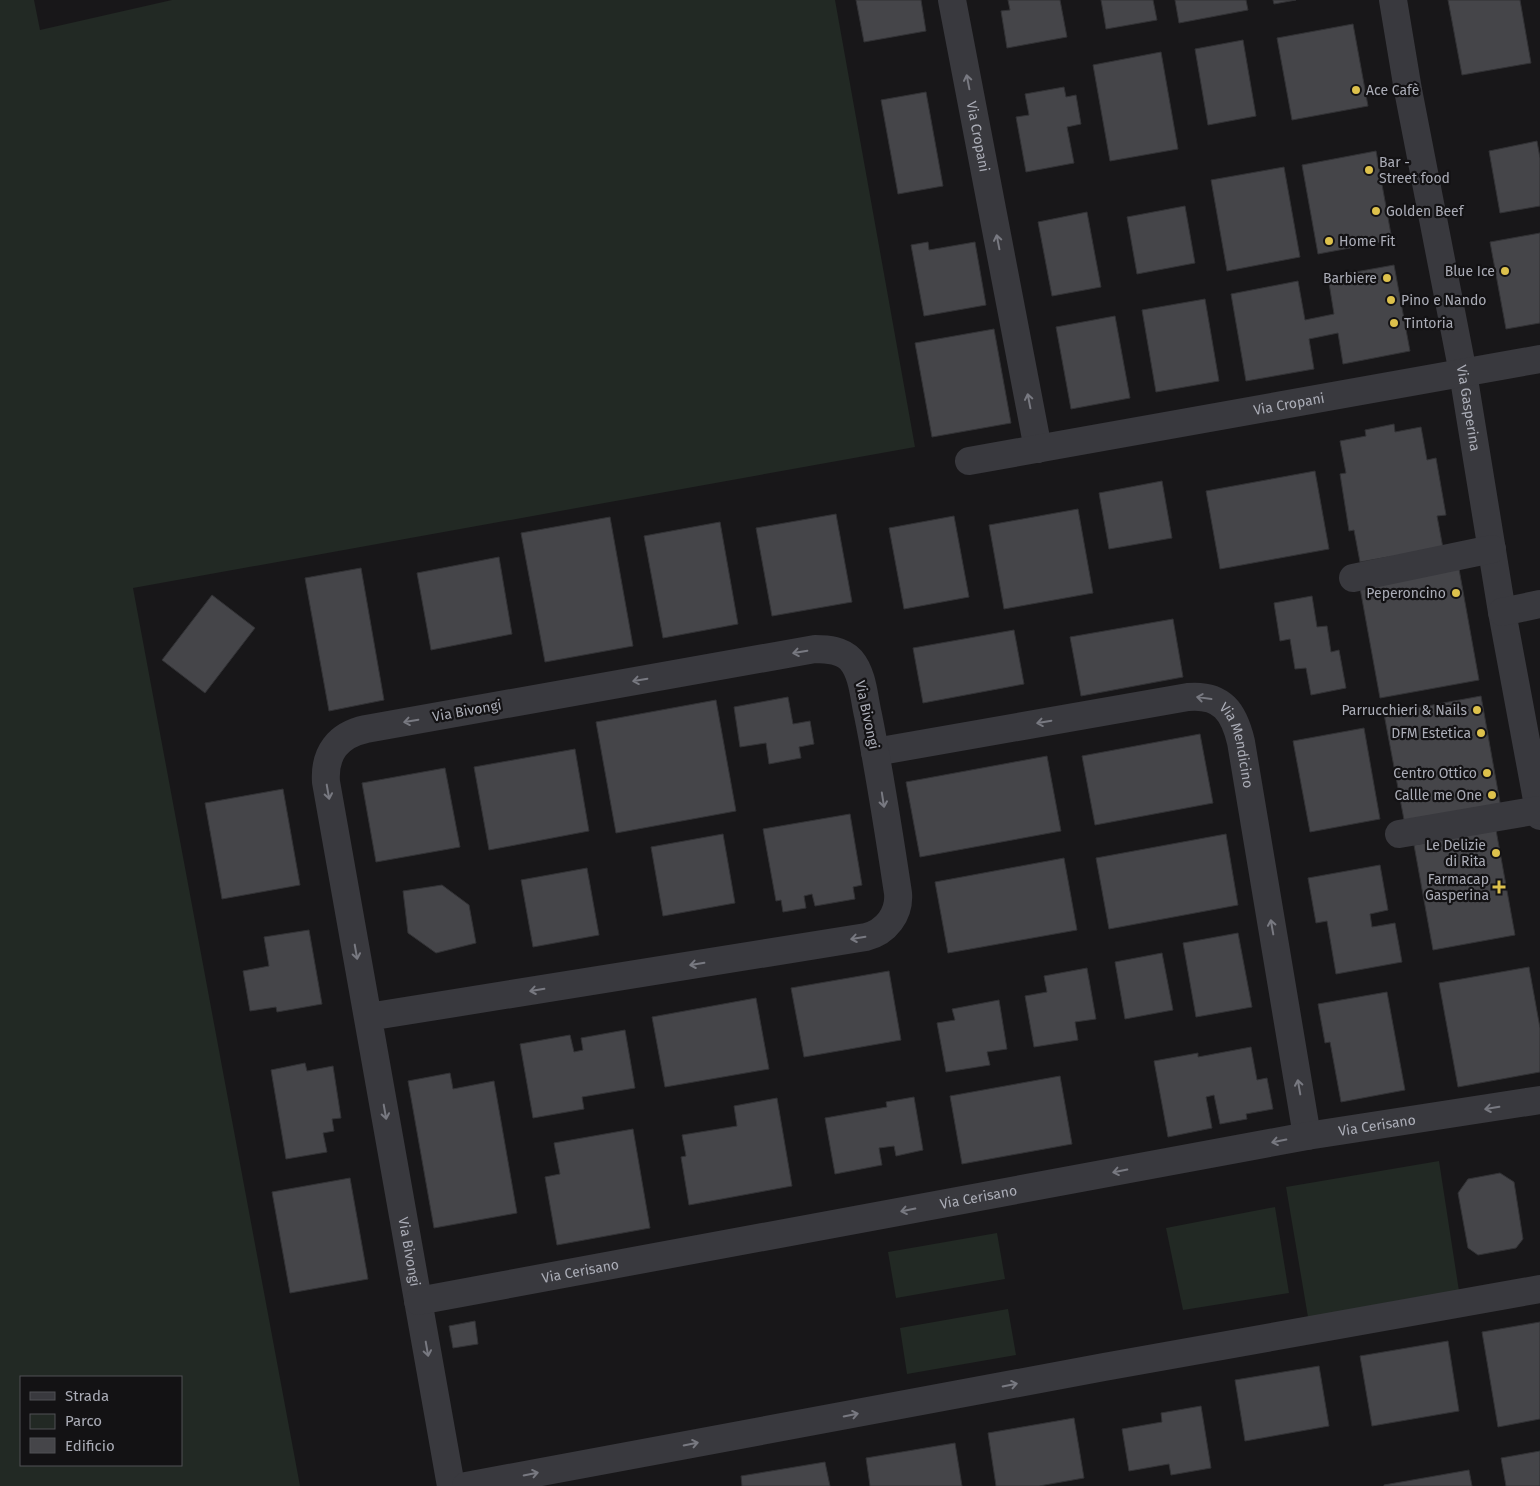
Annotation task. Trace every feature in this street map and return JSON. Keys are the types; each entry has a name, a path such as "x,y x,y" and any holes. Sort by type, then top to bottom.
{"street":[{"name":"Via Cropani","path":"952,0 1038,449"},
{"name":"Via Gasperina","path":"1393,0 1408,90 1463,373 1502,612 1531,716 1539,813"},
{"name":"Via Cropani","path":"969,461 1540,359"},
{"path":"1353,578 1492,549"},
{"path":"1502,612 1540,604"},
{"name":"Via Bivongi","path":"368,1017 856,938 878,932 895,914 899,901 876,752 862,684 856,669 847,656 823,649 366,728 352,733 335,746 325,767 326,775 368,1017 451,1486"},
{"name":"Via Mendicino","path":"876,752 1188,697 1206,697 1223,705 1235,722 1241,742 1307,1136"},
{"path":"1399,834 1539,813"},
{"name":"Via Cerisano","path":"418,1301 1307,1136 1540,1100"},
{"path":"466,1486 1094,1369 1540,1289"}],"green space":[{"path":"0,0 34,0 40,30 172,0 835,0 915,447 133,588 300,1486 0,1486"},
{"path":"1439,1161 1459,1291 1308,1317 1286,1187"},
{"path":"1275,1207 1289,1293 1183,1310 1166,1228"},
{"path":"997,1233 1005,1279 896,1298 888,1252"},
{"path":"1008,1309 1016,1355 907,1374 900,1328"}],"building":[{"path":"856,0 921,0 926,31 864,42"},
{"path":"1008,0 1060,0 1067,37 1007,48 1001,11 1010,10"},
{"path":"1101,0 1153,0 1157,20 1106,29"},
{"path":"1175,0 1246,0 1248,10 1179,23"},
{"path":"1273,0 1296,0 1274,4"},
{"path":"1448,0 1520,0 1531,63 1462,75"},
{"path":"1353,24 1368,106 1292,120 1277,38"},
{"path":"1243,40 1256,116 1208,125 1195,49"},
{"path":"1161,52 1178,149 1110,161 1093,65"},
{"path":"1064,87 1066,97 1076,95 1081,124 1067,127 1074,163 1026,172 1016,117 1029,115 1025,94"},
{"path":"926,92 943,186 898,194 881,100"},
{"path":"1537,141 1540,158 1540,206 1500,213 1489,151"},
{"path":"1376,151 1392,240 1318,254 1302,165"},
{"path":"1284,167 1300,257 1227,271 1211,180"},
{"path":"1185,206 1195,263 1137,274 1127,217"},
{"path":"1087,212 1101,287 1052,296 1038,222"},
{"path":"1540,233 1540,323 1506,329 1490,242"},
{"path":"928,242 929,250 975,242 986,305 924,316 911,245"},
{"path":"1394,265 1410,351 1343,364 1338,333 1309,339 1314,369 1246,381 1231,294 1298,281 1305,320 1334,314 1328,277"},
{"path":"1205,299 1219,381 1156,392 1142,310"},
{"path":"1115,316 1130,398 1071,409 1056,327"},
{"path":"994,329 1011,423 932,437 915,343"},
{"path":"1394,424 1395,432 1421,427 1427,460 1436,458 1446,515 1437,516 1443,548 1389,563 1388,557 1360,562 1354,530 1349,531 1340,474 1346,473 1340,441 1366,436 1365,430"},
{"path":"1315,471 1329,549 1220,569 1206,491"},
{"path":"1162,481 1172,538 1109,549 1099,493"},
{"path":"1078,509 1093,593 1004,609 989,525"},
{"path":"836,514 852,602 772,616 756,528"},
{"path":"954,516 969,597 904,609 889,528"},
{"path":"610,517 633,646 545,662 521,533"},
{"path":"720,522 738,624 663,638 644,536"},
{"path":"499,557 512,634 431,650 417,573"},
{"path":"361,568 384,700 329,711 305,578"},
{"path":"1459,569 1479,680 1380,698 1360,588"},
{"path":"212,595 255,628 205,693 162,660"},
{"path":"1312,596 1317,627 1327,626 1331,652 1339,650 1346,688 1311,695 1306,668 1295,669 1290,639 1280,641 1274,603"},
{"path":"1173,619 1183,677 1081,696 1070,637"},
{"path":"1014,630 1024,684 923,703 913,648"},
{"path":"1481,696 1501,808 1405,825 1384,714"},
{"path":"788,697 793,724 810,721 814,744 799,747 801,758 769,764 766,743 740,747 734,707"},
{"path":"716,700 736,811 616,833 596,722"},
{"path":"1364,728 1380,819 1310,832 1293,741"},
{"path":"1200,734 1213,803 1095,825 1082,756"},
{"path":"575,749 589,831 489,850 474,767"},
{"path":"1047,756 1061,831 920,857 906,782"},
{"path":"445,768 460,847 376,862 362,783"},
{"path":"283,789 300,885 222,899 205,803"},
{"path":"850,814 862,885 853,887 855,899 815,906 812,894 804,896 806,908 783,912 781,900 776,901 763,829"},
{"path":"1496,830 1515,935 1433,950 1414,845"},
{"path":"723,834 735,903 663,916 651,847"},
{"path":"1226,834 1238,905 1109,929 1096,858"},
{"path":"1064,858 1077,930 948,953 935,882"},
{"path":"1380,865 1388,910 1370,914 1372,927 1395,923 1402,962 1336,974 1327,921 1316,923 1308,878"},
{"path":"587,868 599,935 533,947 521,880"},
{"path":"442,885 469,905 476,943 436,953 408,933 403,891"},
{"path":"309,930 322,1004 277,1012 276,1007 250,1011 243,971 269,966 264,937"},
{"path":"1238,933 1252,1007 1196,1017 1183,943"},
{"path":"1162,953 1173,1010 1125,1019 1115,962"},
{"path":"1529,967 1540,1028 1540,1072 1458,1087 1439,983"},
{"path":"1087,968 1096,1019 1075,1022 1078,1040 1034,1047 1025,996 1047,992 1044,976"},
{"path":"889,971 901,1040 804,1057 791,988"},
{"path":"1387,992 1405,1090 1341,1102 1330,1042 1325,1043 1318,1004"},
{"path":"756,998 769,1069 665,1087 652,1017"},
{"path":"999,1000 1007,1049 987,1052 990,1065 946,1072 937,1023 955,1020 952,1009"},
{"path":"625,1030 635,1088 582,1097 584,1109 533,1118 520,1044 570,1035 574,1052 583,1050 581,1038"},
{"path":"1251,1047 1257,1080 1267,1078 1273,1109 1246,1114 1247,1119 1220,1124 1214,1095 1206,1097 1212,1128 1168,1137 1154,1061 1198,1053 1198,1057"},
{"path":"305,1063 307,1071 333,1066 341,1118 332,1119 334,1131 323,1133 327,1152 286,1159 271,1070"},
{"path":"450,1073 453,1089 494,1081 517,1213 434,1228 408,1081"},
{"path":"1060,1076 1072,1144 962,1164 950,1096"},
{"path":"914,1097 923,1150 896,1156 894,1146 879,1148 882,1165 835,1174 825,1118 887,1107 886,1102"},
{"path":"777,1098 792,1186 689,1205 681,1157 686,1156 682,1135 737,1126 734,1106"},
{"path":"633,1129 650,1228 557,1245 545,1177 560,1174 554,1143"},
{"path":"1500,1173 1514,1182 1523,1239 1516,1248 1478,1255 1468,1248 1458,1193 1468,1179"},
{"path":"350,1178 368,1279 290,1293 272,1192"},
{"path":"475,1321 478,1344 453,1348 449,1326"},
{"path":"1540,1322 1540,1419 1498,1427 1482,1332"},
{"path":"1448,1341 1459,1411 1372,1426 1360,1356"},
{"path":"1319,1366 1329,1426 1245,1441 1235,1380"},
{"path":"1201,1406 1211,1468 1171,1475 1169,1464 1129,1471 1122,1429 1162,1422 1161,1413"},
{"path":"1074,1418 1084,1478 1039,1486 996,1486 988,1433"},
{"path":"955,1443 962,1486 870,1486 866,1458"},
{"path":"1540,1451 1540,1486 1506,1486 1501,1458"},
{"path":"825,1462 830,1486 742,1486 741,1476"},
{"path":"1469,1470 1472,1486 1384,1486 1384,1485"}],"place":[{"name":"Ace Cafè","path":"1356,90"},
{"name":"Bar - Street food","path":"1369,170"},
{"name":"Golden Beef","path":"1376,211"},
{"name":"Home Fit","path":"1329,241"},
{"name":"Blue Ice","path":"1505,271"},
{"name":"Barbiere","path":"1387,278"},
{"name":"Pino e Nando","path":"1391,300"},
{"name":"Tintoria","path":"1394,323"},
{"name":"Peperoncino","path":"1456,593"},
{"name":"Parrucchieri & Nails","path":"1477,710"},
{"name":"DFM Estetica","path":"1481,733"},
{"name":"Centro Ottico","path":"1487,773"},
{"name":"Callle me One","path":"1492,795"},
{"name":"Le Delizie di Rita","path":"1496,853"},
{"name":"Farmacap Gasperina","path":"1499,887"}]}
